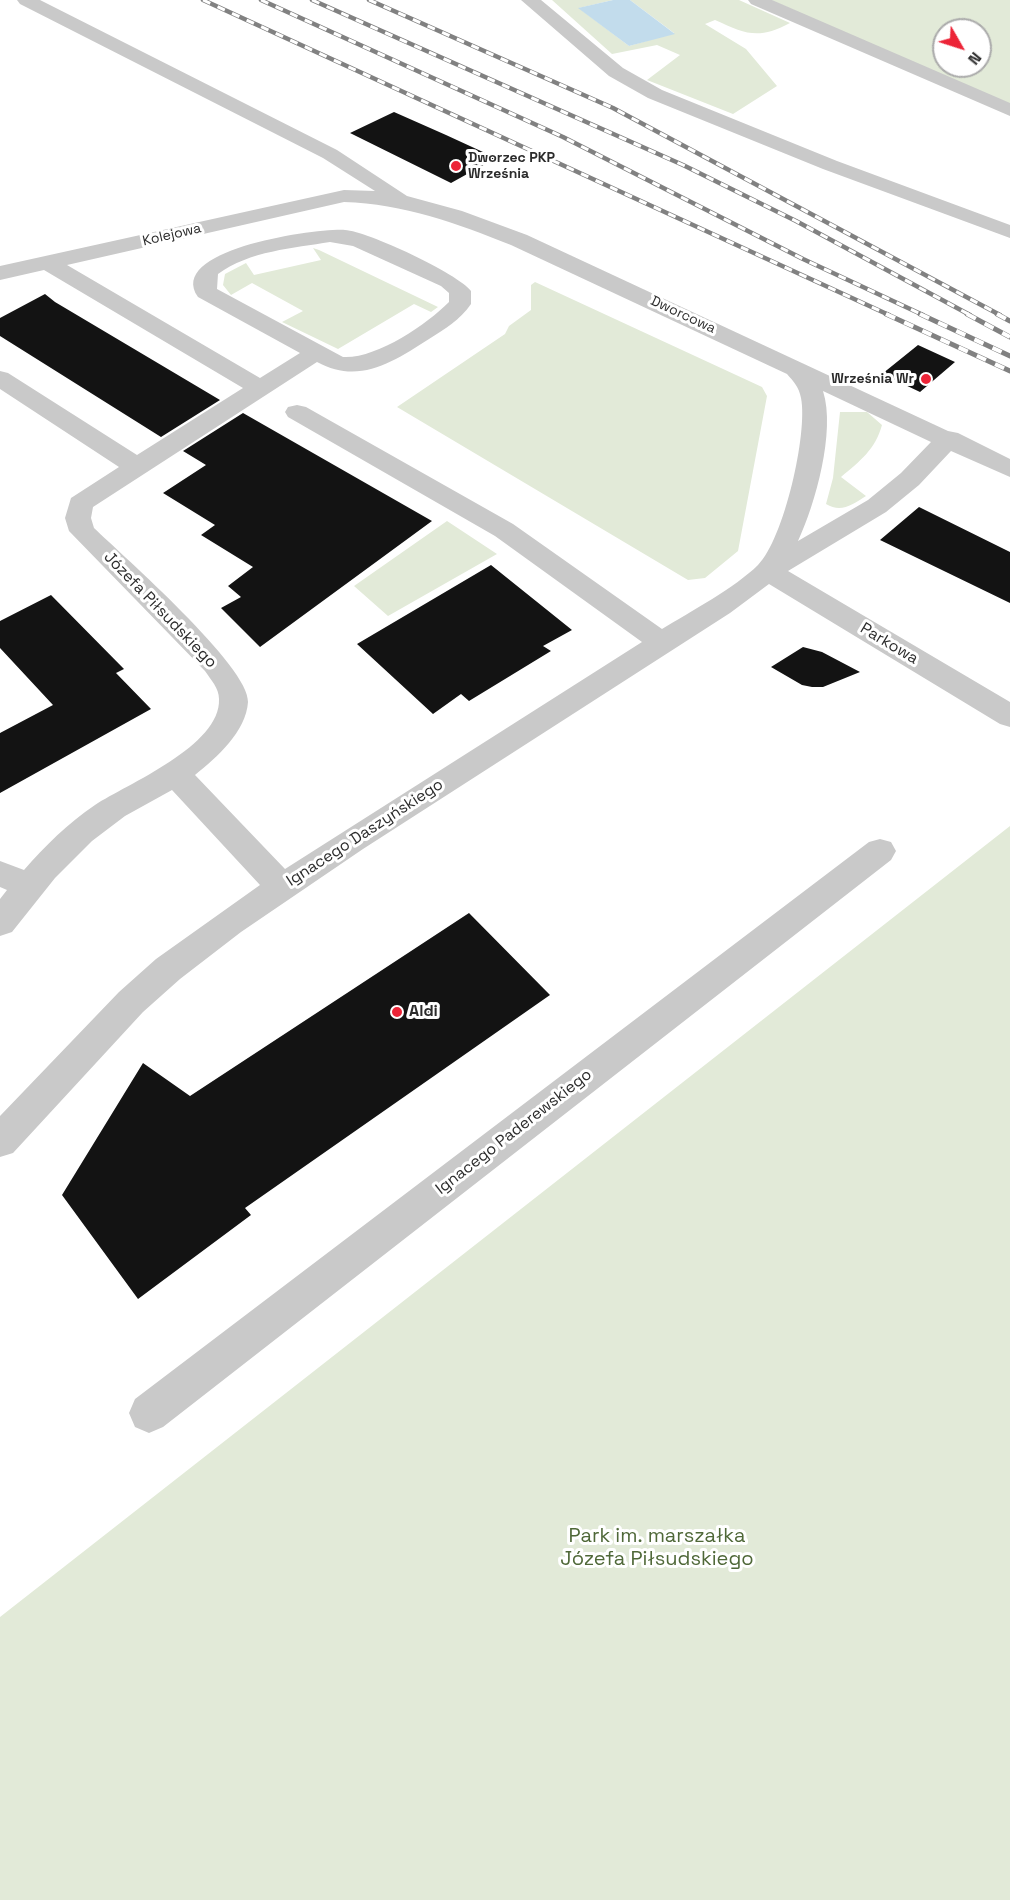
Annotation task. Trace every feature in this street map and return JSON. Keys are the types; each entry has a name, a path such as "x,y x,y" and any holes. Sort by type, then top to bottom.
{"street":[{"path":"26,0 330,154 401,199"},
{"path":"530,0 616,72 655,94 830,165 1010,231"},
{"path":"757,0 1010,110"},
{"name":"Dworcowa","path":"344,196 401,199 460,217 519,240 949,438 1010,469"},
{"name":"Kolejowa","path":"0,273 344,196"},
{"path":"330,236 347,236 449,281 460,291 460,304 445,319 381,359 368,363 338,364 316,353 220,302 206,292 204,279 211,267 236,256 256,251 330,236"},
{"path":"47,262 260,388"},
{"path":"0,378 137,467 316,353"},
{"name":"Ignacego Daszyńskiego","path":"768,571 789,537 808,477 814,414 813,399 810,387 793,366"},
{"path":"297,412 504,530 662,643"},
{"name":"Ignacego Daszyńskiego","path":"0,1141 131,1002 168,969 282,887 720,606 768,571 877,506 910,479 949,438"},
{"name":"Józefa Piłsudskiego","path":"137,467 80,504 78,518 82,531 215,664 231,688 234,710 214,742 176,774"},
{"name":"Parkowa","path":"768,571 1010,716"},
{"path":"0,923 29,885 59,853 95,821 176,774 282,887"},
{"name":"Ignacego Paderewskiego","path":"149,1413 880,851"},
{"path":"0,874 29,885"}],"green space":[{"path":"552,0 613,0 579,8 629,46 674,33 630,0 739,0 790,23 769,32 760,33 744,32 715,20 705,24 746,49 777,86 733,114 647,80 680,55 657,45 612,54"},
{"path":"771,0 1010,0 1010,105 949,78 992,78 992,18 932,18 932,71"},
{"path":"313,248 438,307 431,312 414,304 338,349 282,322 303,311 252,283 231,295 223,285 225,274 246,263 254,275 321,260"},
{"path":"535,282 762,387 767,396 738,551 705,578 688,580 397,407 505,334 509,326 531,310 531,285"},
{"path":"840,412 867,412 882,425 871,448 841,477 866,496 851,505 837,508 826,504 833,478"},
{"path":"447,521 497,554 388,616 354,586"},
{"name":"Park im. marszałka Józefa Piłsudskiego","path":"1010,826 1010,1900 0,1900 0,1617"}],"water":[{"path":"613,0 630,0 675,34 629,46 578,8"}],"building":[{"name":"Dworzec PKP Września","path":"394,112 496,158 451,183 350,133"},
{"path":"45,294 220,400 161,437 0,336 0,318"},
{"path":"918,345 955,362 920,392 882,374"},
{"path":"243,413 432,521 260,647 221,608 241,597 228,586 253,567 201,535 215,525 163,493 206,465 183,451"},
{"path":"919,507 1010,552 1010,603 880,540"},
{"path":"491,565 572,630 543,646 551,651 469,701 461,694 433,714 357,644"},
{"path":"51,595 124,669 116,673 151,709 0,793 0,733 53,705 0,648 0,621"},
{"path":"803,647 822,652 860,672 823,687 812,687 802,685 771,667"},
{"path":"469,913 550,995 245,1208 251,1215 138,1299 62,1195 143,1063 190,1096"}],"railway":[{"path":"203,0 889,315"},
{"path":"261,0 563,137 803,259 923,315"},
{"path":"312,0 683,165 796,221 970,315"},
{"path":"369,0 613,108 1000,315"},
{"path":"886,314 1010,371"},
{"path":"920,314 1010,356"},
{"path":"967,314 1010,337"},
{"path":"997,314 1010,321"}],"place":[{"name":"Dworzec PKP Września","path":"456,166"},
{"name":"Września Wr","path":"926,379"},
{"name":"Aldi","path":"397,1012"}]}
